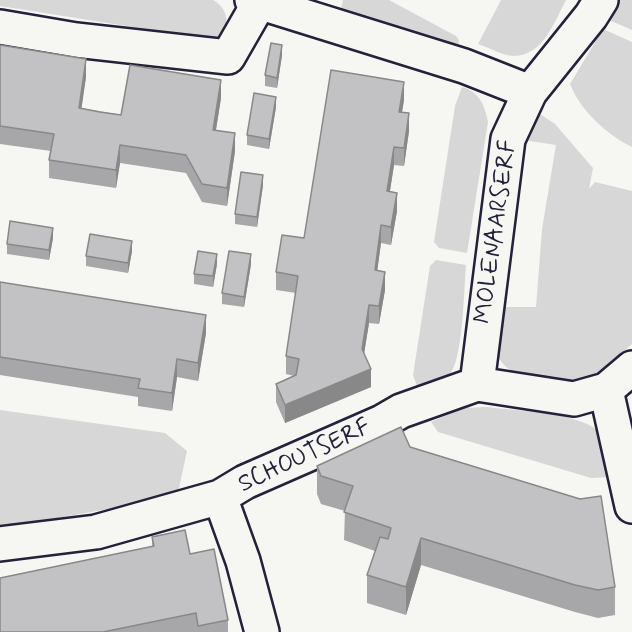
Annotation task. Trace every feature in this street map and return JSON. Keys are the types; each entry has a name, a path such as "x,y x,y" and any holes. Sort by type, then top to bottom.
{"street":[{"name":"MOLENAARSERF","path":"477,384 508,139 530,92 591,16 601,0"},
{"path":"0,27 76,40 228,57 256,2 464,66 530,92"},
{"path":"632,368 606,390 632,506"},
{"name":"SCHOUTSERF","path":"0,544 96,532 220,497 245,482 382,422 401,411 477,384 574,399 606,390"},
{"path":"220,497 243,561 262,632"}],"shaded area":[{"path":"0,0 213,0 223,9 226,25 224,31 215,40 0,6"},
{"path":"343,0 389,0 456,36 459,40 458,49 341,10"},
{"path":"501,0 566,0 547,36 540,44 524,54 510,56 478,44"},
{"path":"620,0 632,0 632,30 609,20"},
{"path":"603,29 632,42 632,147 613,136 595,121 580,103 570,84"},
{"path":"462,87 473,92 481,100 488,122 467,253 439,248 434,242 455,106"},
{"path":"537,112 555,124 593,168 589,189 595,182 632,191 632,344 593,377 571,382 542,381 516,373 499,358 496,346 499,307 536,307 542,229 556,145 523,140"},
{"path":"436,260 466,265 460,337 455,364 451,372 432,386 419,392 413,375 430,266"},
{"path":"487,407 567,417 594,428 602,436 606,445 612,477 591,478 438,432 431,422 463,408"},
{"path":"0,410 165,433 187,451 177,497 0,528"}],"building":[{"path":"271,43 282,45 277,78 265,75"},
{"path":"0,45 86,59 79,108 100,112 121,115 130,65 221,80 213,130 235,133 227,188 202,184 186,155 120,145 116,170 49,160 54,134 0,126"},
{"path":"331,70 404,82 399,112 409,113 404,148 394,147 387,191 397,193 391,227 381,225 375,270 385,272 379,306 369,305 362,349 371,369 285,405 276,384 296,375 299,359 286,356 298,276 276,272 282,235 304,238"},
{"path":"254,93 276,97 269,139 247,135"},
{"path":"241,172 263,175 257,217 235,214"},
{"path":"10,221 53,228 49,250 7,244"},
{"path":"90,234 132,241 128,263 86,256"},
{"path":"198,251 217,254 213,276 194,274"},
{"path":"229,251 251,254 244,297 222,293"},
{"path":"0,282 206,315 198,363 177,359 172,393 138,388 140,379 0,357"},
{"path":"401,427 410,447 580,499 601,496 615,587 598,590 575,585 421,538 406,587 367,575 380,537 388,539 391,528 344,512 353,486 321,476 317,466"},
{"path":"185,530 190,554 214,549 228,620 198,626 196,613 103,632 0,632 0,578 154,546 152,537"}]}
